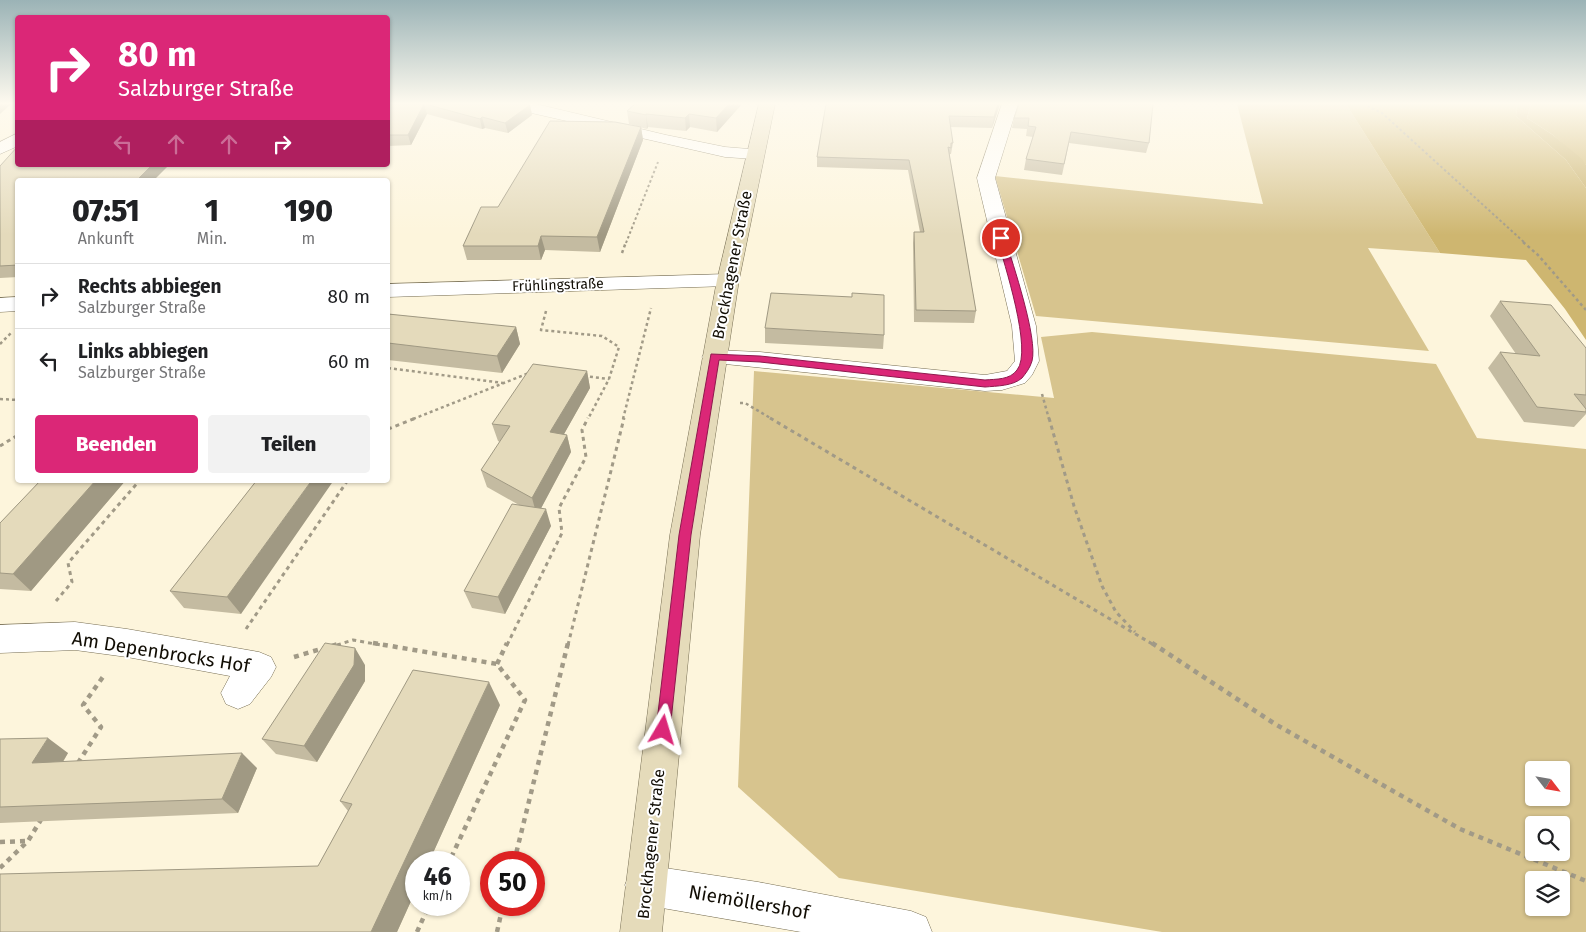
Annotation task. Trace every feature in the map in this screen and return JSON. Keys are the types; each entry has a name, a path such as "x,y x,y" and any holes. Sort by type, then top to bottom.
{"main road":[{"name":"Brockhagener Straße","path":"641,932 685,535 728,280 757,147"}],"street":[{"path":"703,147 725,152 755,154"},
{"path":"714,357 760,359 985,383 1002,382 1016,377 1023,370 1027,361 1024,326 986,178 996,147"},
{"name":"Frühlingstraße","path":"390,291 728,280"},
{"path":"0,305 15,304"},
{"name":"Am Depenbrocks Hof","path":"12,638 75,636 126,643 259,667 238,692"},
{"name":"Niemöllershof","path":"646,885 758,903 910,932"}],"path":[{"path":"622,253 663,147"},
{"path":"1420,147 1538,255 1586,310"},
{"path":"517,851 657,281"},
{"path":"497,664 562,533 559,508 586,457 582,430 609,379 619,347 602,336 541,330 552,285"},
{"path":"0,344 15,329"},
{"path":"390,368 504,383"},
{"path":"390,428 536,370"},
{"path":"582,376 609,379"},
{"path":"1016,377 1039,390 1043,395 1074,506 1102,586 1116,612 1139,636"},
{"path":"0,398 15,400"},
{"path":"732,402 746,403 1139,636 1275,724 1460,829 1586,880"},
{"path":"0,446 15,437"},
{"path":"12,638 72,582 68,563 137,483"},
{"path":"225,660 346,483"},
{"path":"259,667 353,640 497,664 525,700 454,851"},
{"path":"75,767 101,727 83,705 126,643"},
{"path":"0,868 28,840 44,816"},
{"path":"0,842 28,840"},
{"path":"417,932 424,916"},
{"path":"497,932 501,916"}],"shaded area":[{"path":"1248,147 1373,147 1440,253 1368,248 1429,351 1036,316 995,176 1263,204"},
{"path":"1373,147 1552,147 1566,160 1586,188 1586,340 1565,309 1526,260 1440,253"},
{"path":"1552,147 1568,147 1582,159 1586,165 1586,188 1566,160"},
{"path":"1567,147 1586,147 1586,165"},
{"path":"1092,332 1436,364 1477,438 1586,449 1586,932 1162,932 839,878 738,787 754,371 1054,398 1041,337"}],"building":[{"path":"534,147 633,147 597,237 541,236 538,246 463,246 481,207 498,207"},
{"path":"819,147 948,147 976,311 916,310 914,232 924,232 909,160 817,157"},
{"path":"1030,147 1068,147 1064,164 1026,159"},
{"path":"15,149 15,167 150,167 139,178 15,178 15,265 0,266 0,166"},
{"path":"771,293 852,297 852,293 884,295 884,335 765,328"},
{"path":"1500,301 1551,305 1586,348 1586,395 1574,394 1586,409 1586,412 1537,407 1500,352 1540,356"},
{"path":"390,314 516,327 497,356 390,343"},
{"path":"533,364 587,371 550,432 567,435 532,498 481,470 510,426 492,424"},
{"path":"38,483 93,483 13,574 0,573 0,523"},
{"path":"255,483 310,483 227,597 170,591"},
{"path":"512,504 546,509 498,597 464,591"},
{"path":"325,643 355,648 354,665 304,746 262,739"},
{"path":"413,670 489,682 409,851 405,851 405,860 371,932 0,932 0,874 318,866 352,804 340,801"},
{"path":"48,738 32,763 242,753 222,799 0,807 0,739"}],"route":[{"path":"663,730 685,535 714,357 760,359 985,383 1002,382 1016,377 1023,370 1027,361 1027,346 1024,326 1001,238"}]}
